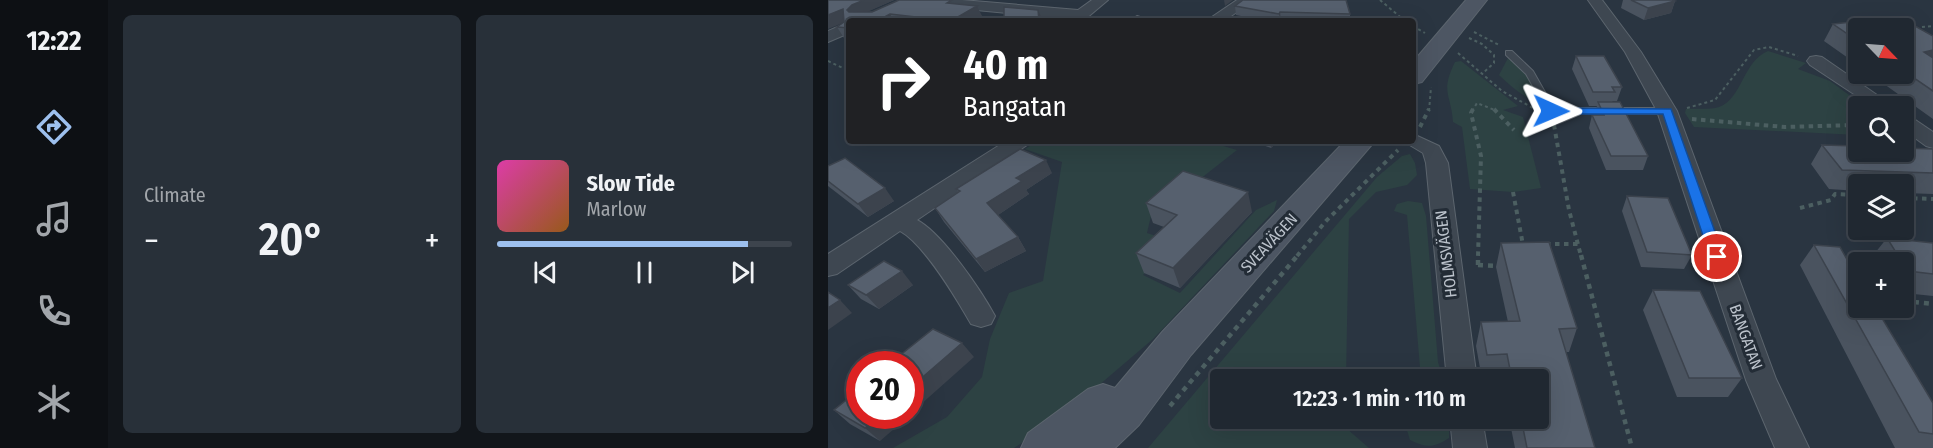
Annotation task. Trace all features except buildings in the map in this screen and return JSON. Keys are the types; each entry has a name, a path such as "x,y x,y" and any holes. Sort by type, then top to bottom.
{"main road":[{"path":"1416,73 1476,0"},
{"name":"SVEAVÄGEN","path":"1083,448 1123,411 1176,343 1358,144"},
{"name":"SVEAVÄGEN","path":"1044,448 1176,343"}],"street":[{"path":"909,1 1081,18 1101,0"},
{"path":"1219,18 1247,0"},
{"name":"BANGATAN","path":"1595,0 1633,52 1669,115 1758,370 1792,448"},
{"path":"828,37 846,28"},
{"path":"1816,61 1869,96"},
{"path":"1914,128 1933,142"},
{"path":"828,267 1015,144"},
{"name":"HOLMSVÄGEN","path":"1406,144 1432,150 1437,163 1461,369"},
{"path":"898,220 920,232 967,293 981,316"},
{"path":"1467,429 1470,448"}],"lane":[{"path":"1509,53 1530,73 1551,111 1669,115"}],"path":[{"path":"1380,0 1401,18"},
{"path":"1923,27 1933,26"},
{"path":"1476,33 1509,53"},
{"path":"1467,37 1482,44 1494,55 1494,63 1482,74"},
{"path":"1669,115 1715,100 1722,94 1748,55 1761,47 1816,61"},
{"path":"1455,51 1470,61 1505,96 1530,108 1551,111 1569,210 1632,448"},
{"path":"828,61 846,70"},
{"path":"1478,265 1481,156 1471,113 1477,103 1496,110 1514,130"},
{"path":"1669,115 1785,128 1848,125"},
{"path":"1167,409 1199,374 1326,221 1406,144"},
{"path":"1513,192 1526,256"},
{"path":"1800,208 1830,200 1835,194 1848,195"},
{"path":"1914,198 1933,199"},
{"path":"1543,244 1578,244"},
{"path":"1493,266 1504,266"},
{"path":"1914,302 1933,304"}],"green space":[{"path":"1768,51 1806,63 1798,69 1830,81 1850,96 1848,96 1848,135 1694,127 1685,113 1686,109 1715,108 1727,103 1760,56"},
{"path":"1508,58 1529,75 1547,105 1521,94 1499,75"},
{"path":"1461,61 1518,106 1503,110 1523,117 1541,188 1513,192 1470,189 1462,127 1453,122 1447,87 1455,62"},
{"path":"1033,144 1216,144 1237,150 1195,183 1154,203 1147,233 1175,242 1143,275 1180,293 1256,210 1277,200 1274,211 1153,339 1064,415 1014,448 893,448 947,417 982,377 990,339 1009,293 1043,281 1062,162 1025,149"},
{"path":"1410,154 1415,163 1417,175 1407,185 1376,192 1349,219 1346,369 1215,369 1377,177 1402,156"},
{"path":"1408,201 1422,203 1426,216 1440,369 1420,369 1407,215 1394,211 1397,204"},
{"path":"1210,375 1210,429 1347,429 1369,448 1148,448"},
{"path":"1407,429 1449,429 1449,438 1439,444 1430,446 1410,440"}],"route":[{"path":"1551,111 1667,111 1717,257"}]}
